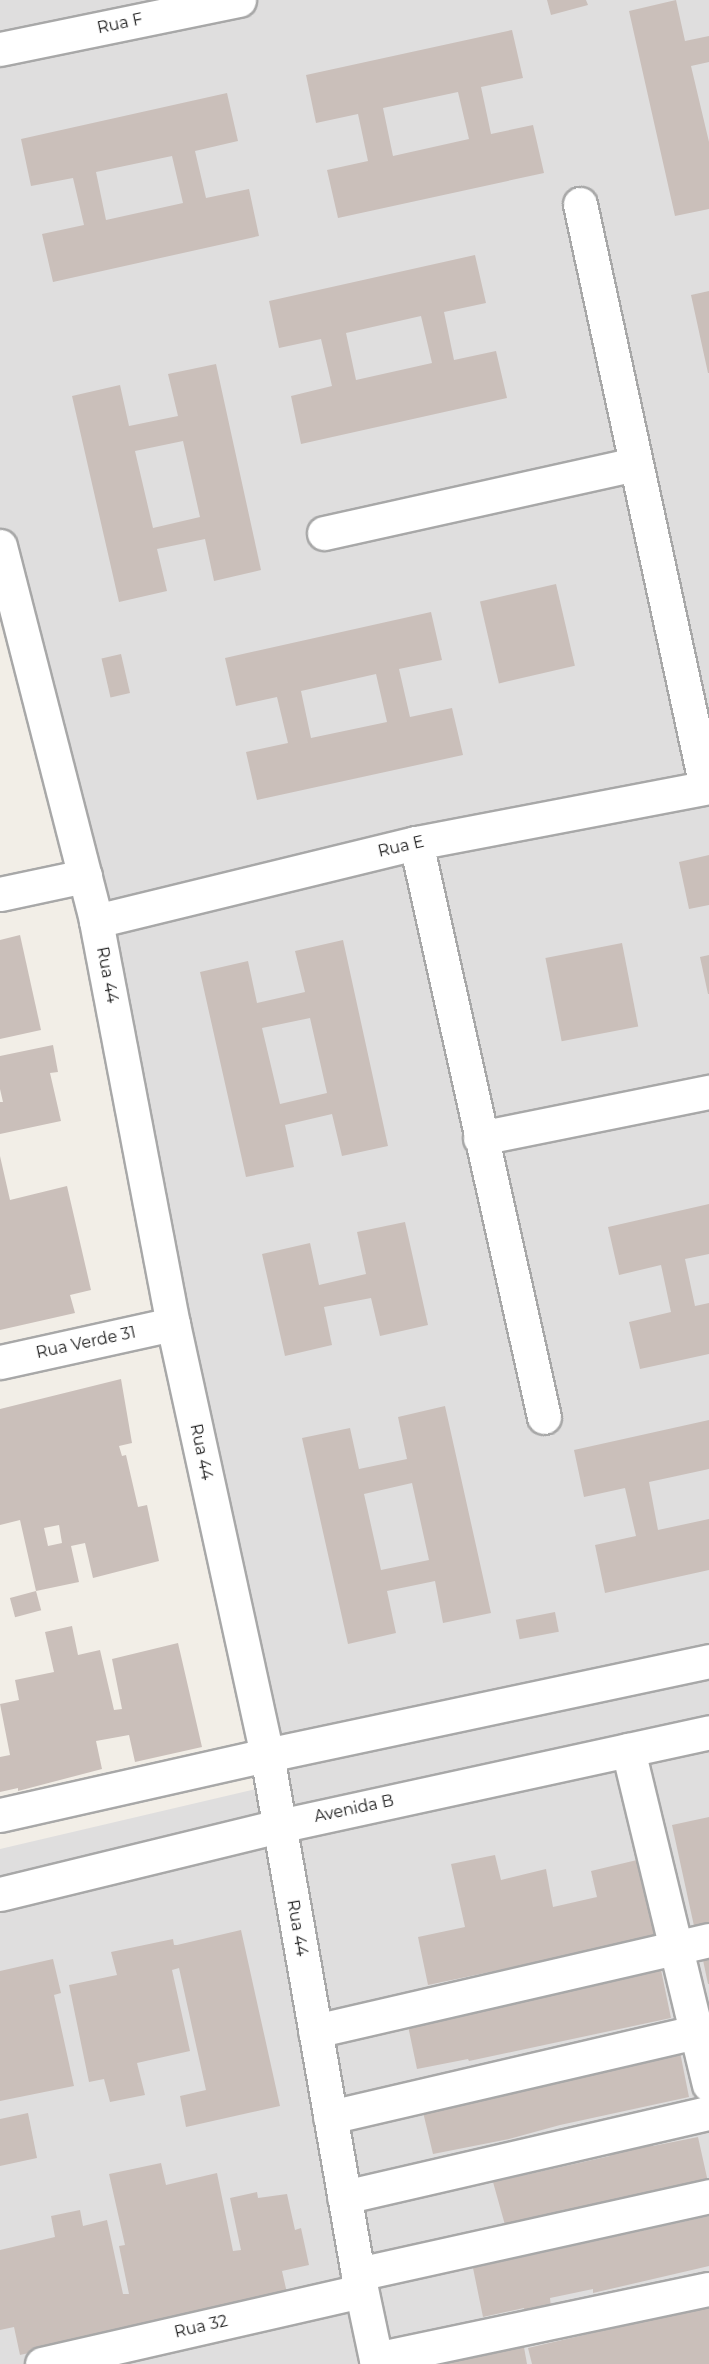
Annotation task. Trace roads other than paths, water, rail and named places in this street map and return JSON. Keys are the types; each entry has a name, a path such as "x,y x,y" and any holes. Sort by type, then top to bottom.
{"street":[{"name":"Rua F","path":"0,49 239,0"},
{"path":"580,204 634,464 708,787"},
{"path":"324,533 634,464"},
{"name":"Rua 44","path":"0,546 96,921 173,1324 267,1755 359,2283 376,2361"},
{"name":"Rua E","path":"96,921 416,843 708,787"},
{"path":"416,843 544,1417"},
{"path":"0,894 85,876"},
{"path":"480,1138 709,1092"},
{"name":"Rua Verde 31","path":"0,1362 173,1324"},
{"path":"0,1815 267,1755 709,1661"},
{"name":"Avenida B","path":"0,1894 279,1826 709,1732"},
{"path":"628,1750 677,1947 703,2031 709,2084"},
{"path":"315,2031 709,1940"},
{"path":"330,2117 703,2031"},
{"path":"344,2197 709,2114"},
{"name":"Rua 32","path":"42,2364 709,2196"},
{"path":"376,2361 709,2289"}]}
